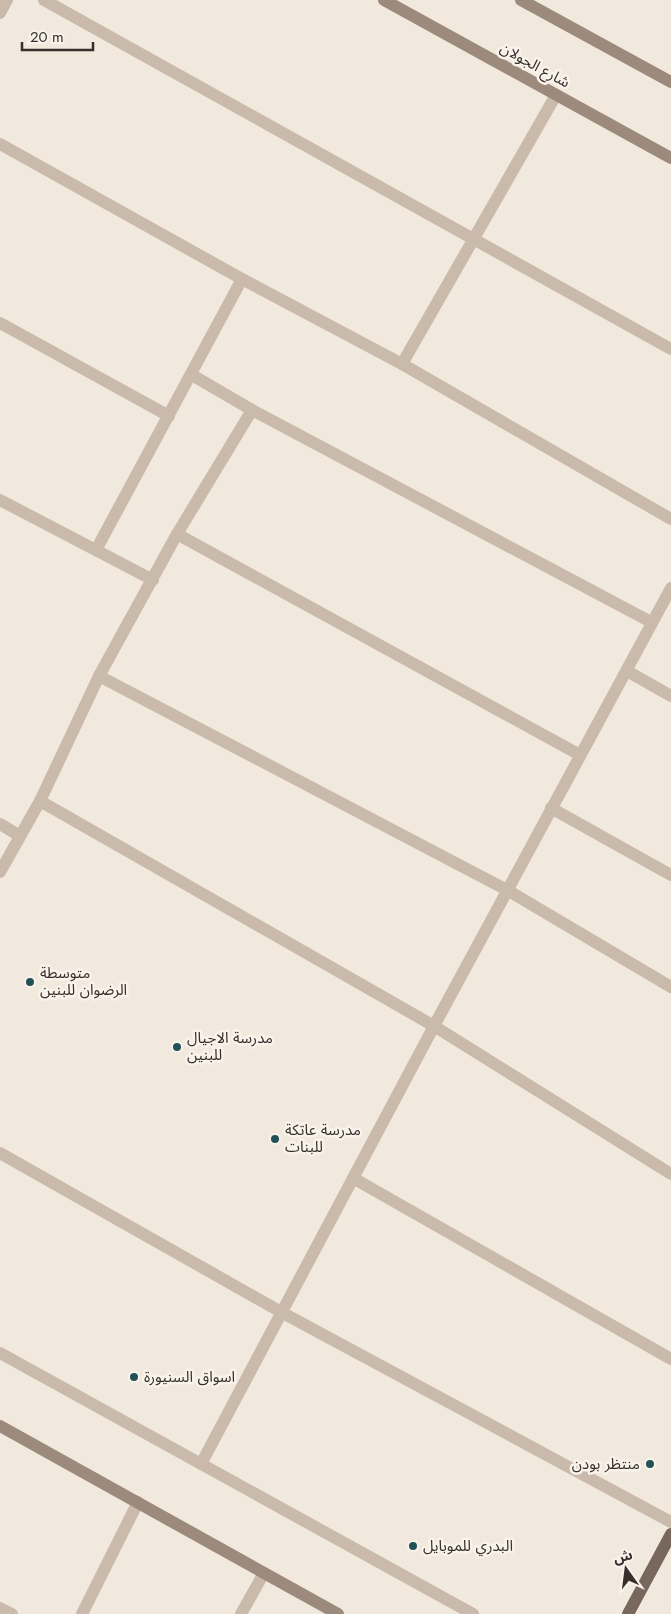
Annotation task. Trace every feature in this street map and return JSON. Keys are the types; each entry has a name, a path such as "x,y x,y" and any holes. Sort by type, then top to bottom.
{"main road":[{"path":"628,1614 671,1534"}],"street":[{"path":"0,14 7,0"},
{"path":"44,0 671,349"},
{"name":"شارع الجولان","path":"384,0 671,158"},
{"path":"521,0 671,82"},
{"path":"402,364 556,95"},
{"path":"0,144 242,279 402,364 671,519"},
{"path":"96,550 192,375 242,279"},
{"path":"0,324 169,416"},
{"path":"192,375 252,410 651,622"},
{"path":"0,872 40,801 99,676 178,534 252,410"},
{"path":"0,500 153,580"},
{"path":"178,534 580,755"},
{"path":"201,1464 434,1026 671,588"},
{"path":"627,671 671,696"},
{"path":"99,676 507,890 671,987"},
{"path":"40,801 434,1026 671,1174"},
{"path":"551,808 671,875"},
{"path":"0,824 20,836"},
{"path":"0,1153 281,1312 671,1522"},
{"path":"353,1178 671,1359"},
{"path":"0,1353 473,1614"},
{"path":"0,1426 338,1614"},
{"path":"82,1614 138,1502"},
{"path":"241,1614 264,1572"},
{"path":"0,1608 12,1614"}],"place":[{"name":"متوسطة الرضوان للبنين","path":"30,982"},
{"name":"مدرسة الاجيال للبنين","path":"177,1047"},
{"name":"مدرسة عاتكة للبنات","path":"275,1139"},
{"name":"اسواق السنيورة","path":"134,1377"},
{"name":"منتظر بودن","path":"650,1464"},
{"name":"البدري للموبايل","path":"413,1546"}]}
